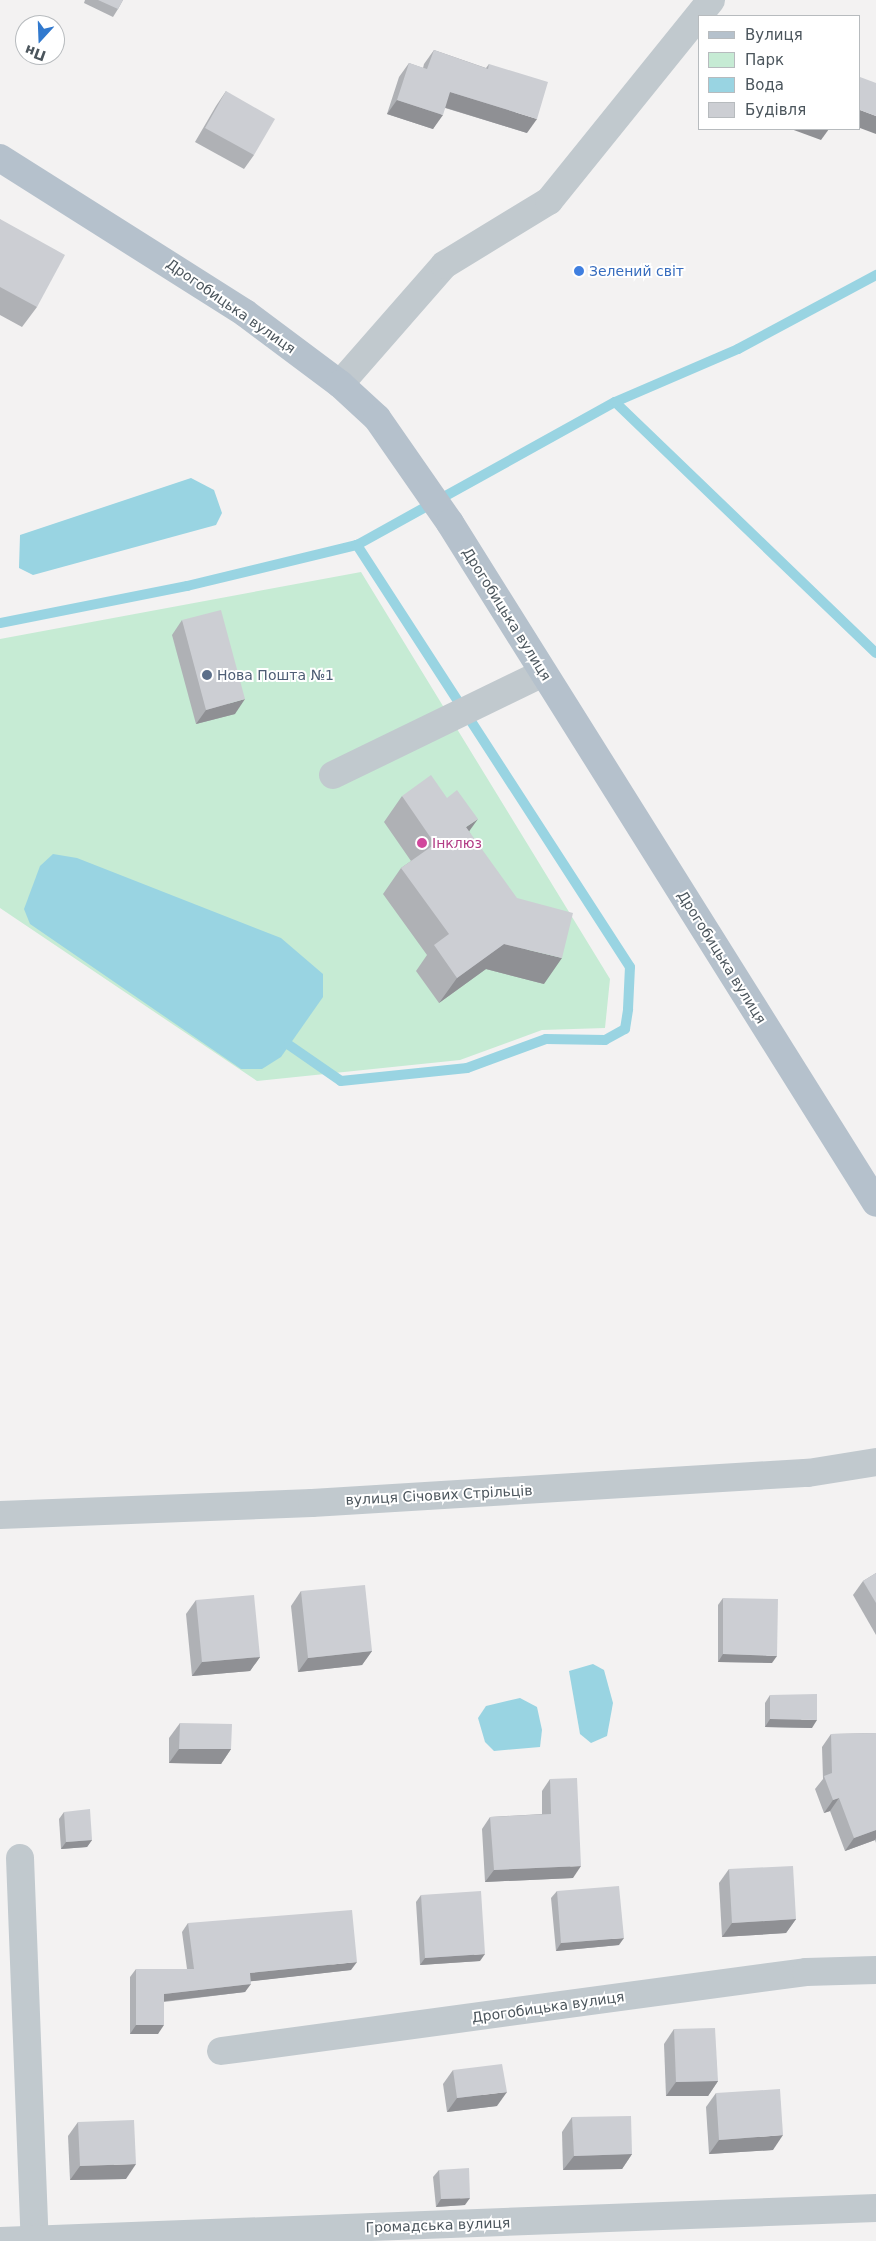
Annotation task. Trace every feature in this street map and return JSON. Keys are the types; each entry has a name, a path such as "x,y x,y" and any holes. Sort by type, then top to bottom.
{"main road":[{"name":"Дрогобицька вулиця","path":"0,158 162,257 340,384 377,418 450,523 876,1203"}],"street":[{"path":"699,15 711,0"},
{"path":"340,384 444,265 550,201 698,16"},
{"path":"333,775 544,673"},
{"name":"вулиця Січових Стрільців","path":"0,1514 312,1503 808,1473 876,1462"},
{"path":"20,1858 35,2240"},
{"name":"Дрогобицька вулиця","path":"221,2051 806,1972 876,1970"},
{"name":"Громадська вулиця","path":"0,2241 876,2208"}],"green space":[{"path":"361,572 610,979 605,1028 542,1030 460,1060 257,1081 0,908 0,639"}],"water":[{"path":"191,478 214,490 222,513 216,525 33,575 19,568 20,535"},
{"path":"53,854 77,858 281,938 323,974 323,997 281,1057 262,1069 241,1069 30,924 24,909 40,866"},
{"path":"593,1664 604,1670 613,1703 607,1736 591,1743 580,1734 569,1671"},
{"path":"520,1698 537,1707 542,1730 540,1747 494,1751 485,1742 478,1718 486,1706"}],"building":[{"path":"98,0 123,0 118,9"},
{"path":"434,50 488,69 489,64 548,82 537,119 450,92 443,115 397,100 409,63 427,69"},
{"path":"861,77 876,83 876,116 861,110"},
{"path":"226,91 275,119 254,155 205,128"},
{"path":"0,219 65,255 37,307 0,287"},
{"path":"221,610 245,699 206,710 182,620"},
{"path":"431,775 447,798 457,790 478,819 466,827 517,898 573,913 562,958 504,944 457,978 434,945 449,934 401,868 435,844 402,796"},
{"path":"876,1573 876,1603 863,1581"},
{"path":"365,1585 372,1651 308,1658 301,1591"},
{"path":"254,1595 260,1657 202,1662 196,1600"},
{"path":"723,1598 778,1599 777,1656 723,1654"},
{"path":"817,1694 817,1720 770,1719 770,1695"},
{"path":"180,1723 232,1724 231,1749 179,1749"},
{"path":"876,1733 876,1830 854,1838 839,1798 833,1800 824,1776 832,1773 831,1734"},
{"path":"577,1778 581,1866 494,1870 490,1817 551,1814 550,1779"},
{"path":"90,1809 92,1840 66,1842 64,1812"},
{"path":"793,1866 796,1919 732,1923 729,1869"},
{"path":"619,1886 624,1938 561,1943 557,1891"},
{"path":"481,1891 485,1954 425,1958 421,1895"},
{"path":"352,1910 357,1962 250,1973 251,1984 164,1994 164,2025 136,2025 136,1969 194,1969 188,1923"},
{"path":"715,2028 718,2081 676,2082 674,2029"},
{"path":"502,2064 507,2092 457,2098 453,2070"},
{"path":"780,2089 783,2135 719,2140 716,2093"},
{"path":"631,2116 632,2154 574,2156 572,2117"},
{"path":"134,2120 136,2164 80,2166 78,2122"},
{"path":"469,2168 470,2198 441,2199 439,2170"}],"waterway":[{"path":"0,623 187,586 357,545 615,402 738,349 876,275"},
{"path":"615,402 876,653"},
{"path":"289,1045 341,1081 467,1068 546,1039 605,1040 625,1029 628,1009 630,967 357,545"}],"place":[{"name":"Зелений світ","path":"579,271"},
{"name":"Нова Пошта №1","path":"207,675"},
{"name":"Інклюз","path":"422,843"}]}
